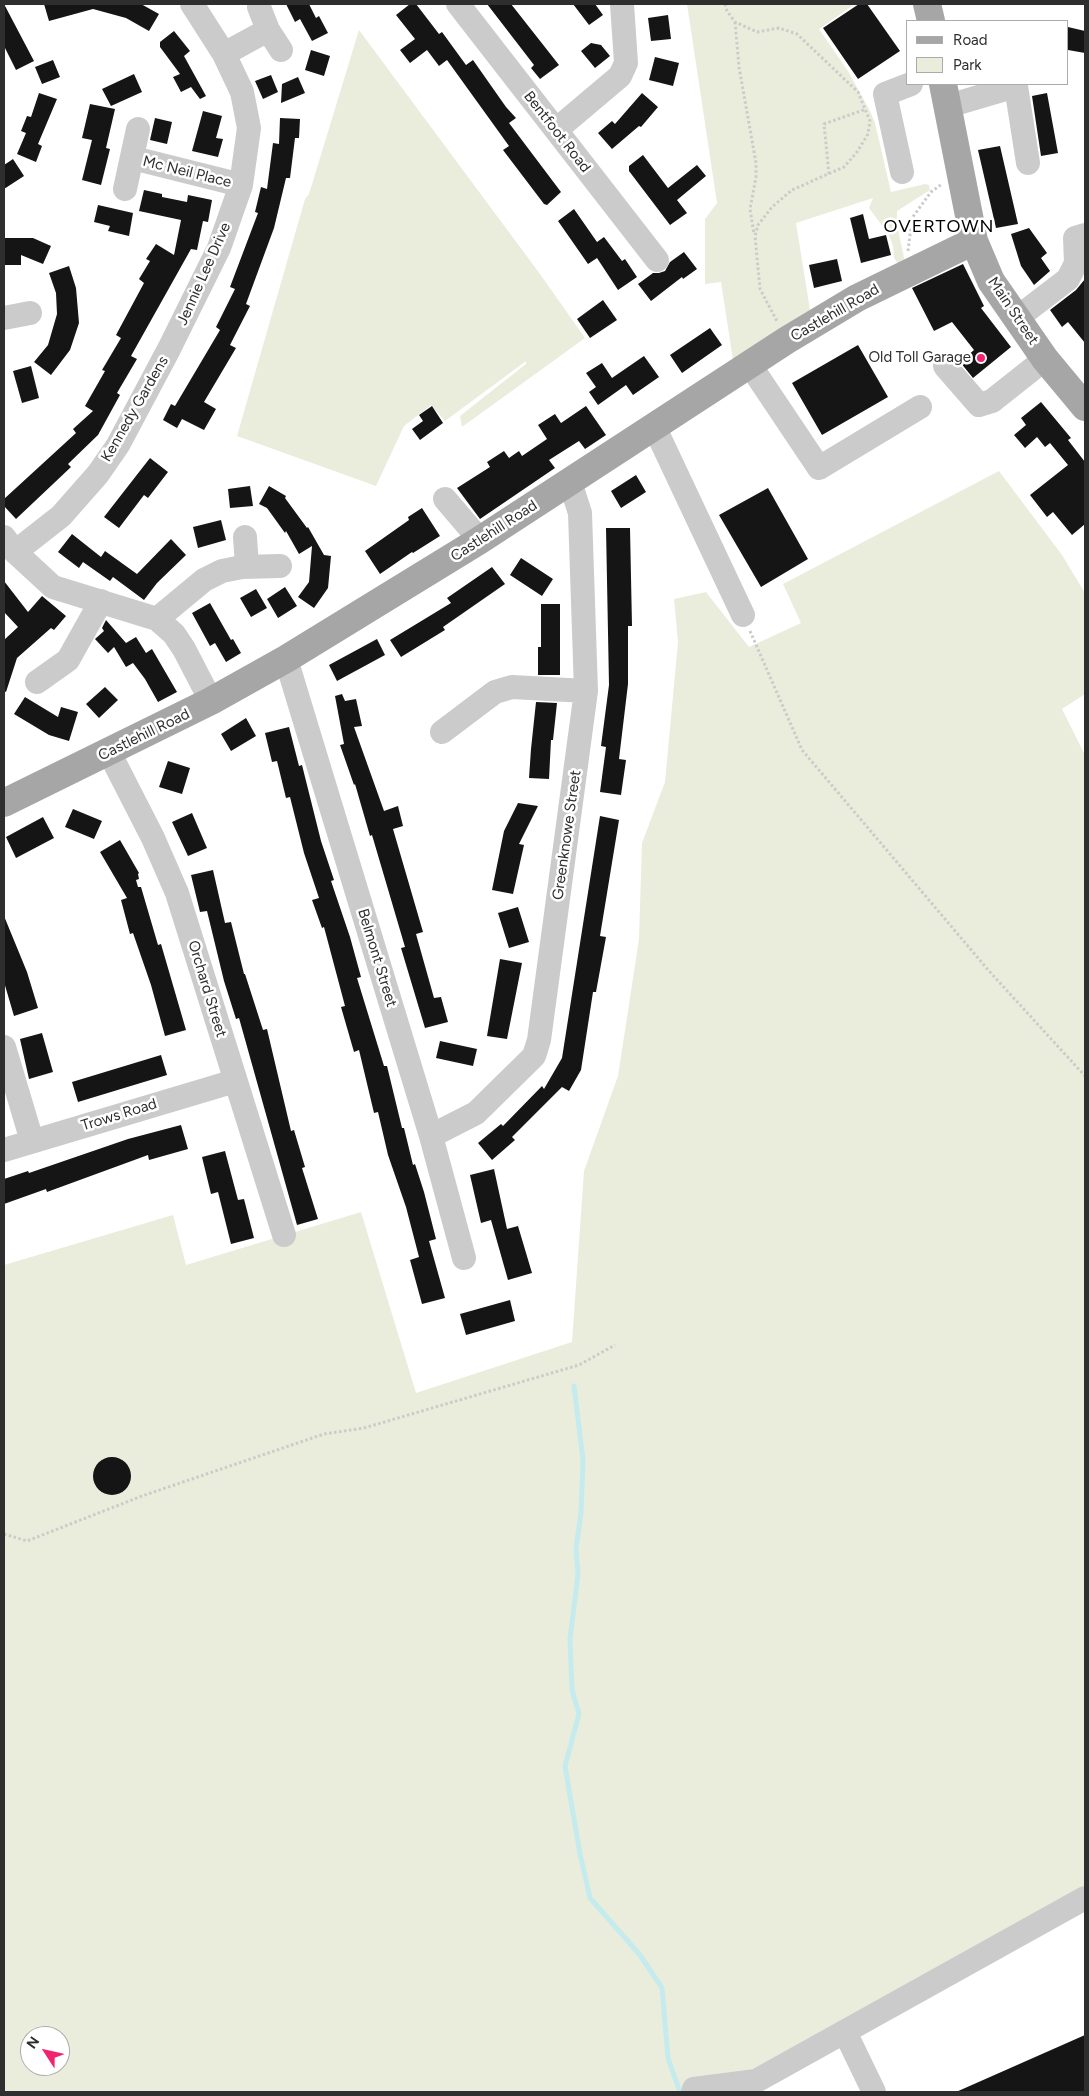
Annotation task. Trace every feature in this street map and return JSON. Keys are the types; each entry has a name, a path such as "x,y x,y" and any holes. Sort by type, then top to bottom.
{"main road":[{"path":"927,4 931,20"},
{"name":"Main Street","path":"945,95 974,241 991,281 1045,359 1085,407"},
{"name":"Castlehill Road","path":"4,803 211,701 286,659 480,540 787,340 856,298 974,241"}],"street":[{"name":"Jennie Lee Drive","path":"169,349 219,248 241,185 248,128 242,92 224,54 192,4"},
{"name":"Bentfoot Road","path":"458,4 657,260"},
{"path":"556,130 620,76 626,63 622,4"},
{"path":"259,7 268,30 282,50"},
{"path":"224,54 268,30"},
{"path":"902,172 885,94 908,85"},
{"path":"945,95 1016,86 1028,163"},
{"name":"Mc Neil Place","path":"124,189 133,158 138,129"},
{"name":"Mc Neil Place","path":"133,158 241,185"},
{"path":"1017,318 1068,279 1076,263 1075,238 1085,235"},
{"path":"4,318 30,313"},
{"name":"Kennedy Gardens","path":"10,544 62,516 98,474 118,445 169,349"},
{"path":"945,366 979,405 992,401 1045,359"},
{"path":"750,364 819,468 920,407"},
{"path":"654,426 743,615"},
{"name":"Greenknowe Street","path":"431,1136 476,1113 534,1056 539,1040 586,691 580,512 570,482"},
{"path":"445,499 480,540"},
{"path":"245,537 247,566"},
{"path":"10,544 52,587 158,619 174,634 184,649 211,701"},
{"path":"158,619 204,580 222,570 247,566 280,566"},
{"path":"37,682 68,660 101,601"},
{"name":"Belmont Street","path":"286,659 431,1136 464,1258"},
{"path":"442,732 495,692 512,687 586,691"},
{"name":"Orchard Street","path":"109,752 153,838 177,894 284,1235"},
{"path":"4,1047 32,1142"},
{"name":"Trows Road","path":"4,1150 235,1081"},
{"path":"693,2092 694,2089 756,2081 1085,1898"},
{"path":"845,2032 874,2092"}],"path":[{"path":"725,4 727,11 735,22 757,32 779,28 797,34 858,92 870,121 868,134 857,152 844,166 792,190 772,207 758,225 755,236"},
{"path":"735,22 739,67 756,163 756,177 750,209 755,236 760,290 787,340"},
{"path":"829,174 824,124 865,110 885,94"},
{"path":"906,274 908,238 912,218 931,192 946,181 948,190"},
{"path":"743,615 802,750 988,971 1085,1076"},
{"path":"4,1534 27,1541 142,1496 324,1434 364,1428 579,1365 615,1345"}],"green space":[{"path":"687,4 855,4 819,29 848,71 870,111 875,123 891,192 925,184 929,185 930,190 897,211 897,225 905,262 899,265 894,258 893,246 889,235 869,208 873,198 796,223 810,310 733,360 721,282 705,284 705,219 717,203"},
{"path":"359,30 540,274 585,338 462,427 460,416 526,364 526,361 445,421 431,405 404,426 376,486 237,436 305,199 309,194"},
{"path":"999,471 1062,555 1085,593 1085,694 1062,709 1085,755 1085,1885 1011,1933 728,2092 4,2092 4,1265 173,1215 186,1265 361,1212 416,1393 572,1342 584,1171 618,1076 639,939 642,843 665,782 678,642 674,599 706,592 749,647 801,623 783,584"}],"building":[{"path":"4,4 34,61 16,70 4,46"},
{"path":"44,4 141,4 159,14 149,31 126,18 93,9 49,21"},
{"path":"286,4 309,4 316,18 319,16 328,33 312,41 300,19 295,22"},
{"path":"410,4 416,4 439,34 442,32 466,65 473,60 516,118 509,123 561,192 547,205 544,204 503,150 509,146 447,60 439,66 427,50 410,63 400,50 415,39 396,15"},
{"path":"487,4 511,4 559,65 540,79 531,68 534,65"},
{"path":"573,4 595,4 603,15 589,25"},
{"path":"859,4 867,4 900,51 858,79 823,28"},
{"path":"668,15 671,39 651,41 648,18"},
{"path":"1069,27 1085,31 1085,53 1069,50"},
{"path":"174,31 190,51 184,56 206,96 200,99 191,87 181,92 173,77 180,74 160,47 160,42"},
{"path":"591,43 601,45 610,56 595,68 581,51"},
{"path":"311,50 330,56 324,76 305,70"},
{"path":"655,57 679,63 673,86 649,80"},
{"path":"53,60 60,77 42,84 35,67"},
{"path":"134,74 142,92 111,106 102,89"},
{"path":"271,75 278,92 263,99 255,81"},
{"path":"298,77 305,93 281,103 282,84"},
{"path":"39,93 57,99 38,144 42,146 36,162 17,154 26,133 21,131 27,116 31,117"},
{"path":"642,93 658,107 641,127 639,126 612,149 598,133 612,121 615,124"},
{"path":"1047,93 1058,153 1041,156 1032,96"},
{"path":"90,104 115,109 106,148 110,149 101,185 82,180 92,140 82,138"},
{"path":"203,111 222,116 216,138 223,139 218,157 192,151"},
{"path":"155,118 172,122 167,144 150,140"},
{"path":"280,118 300,119 299,138 295,138 290,178 286,178 274,228 246,304 250,306 230,345 236,348 204,402 216,409 204,430 182,419 177,428 163,420 171,404 175,406 220,330 216,327 235,289 230,287 258,213 255,212 261,187 267,189 273,143 279,144"},
{"path":"1000,146 1018,224 996,228 978,150"},
{"path":"643,155 668,188 697,165 706,176 677,200 687,213 670,225 629,171 629,166"},
{"path":"13,159 24,176 4,189 4,165"},
{"path":"144,190 162,194 162,197 187,202 188,195 212,200 208,222 203,221 197,250 191,249 131,356 137,359 117,393 120,395 98,435 68,464 71,467 16,519 4,506 4,499 76,433 73,429 93,411 85,406 105,371 102,370 121,338 116,335 144,283 139,279 150,261 146,259 156,244 174,255 181,220 139,211"},
{"path":"98,205 133,213 129,236 108,231 110,226 94,222"},
{"path":"574,209 597,242 604,237 622,261 625,259 637,277 618,290 597,258 588,264 558,221"},
{"path":"863,214 869,239 886,235 891,255 861,263 850,218"},
{"path":"1029,228 1047,253 1041,258 1050,271 1034,285 1021,266 1011,234"},
{"path":"4,238 33,238 51,246 43,264 21,255 21,265 4,265"},
{"path":"684,252 697,269 683,279 682,277 651,301 638,284 653,273 665,271 670,262"},
{"path":"837,259 842,281 814,288 809,265"},
{"path":"963,264 984,306 981,308 1011,347 973,378 960,362 974,350 952,322 934,331 912,288"},
{"path":"69,266 76,288 79,323 70,350 51,375 34,362 48,345 57,314 56,293 49,273"},
{"path":"1085,279 1085,343 1068,322 1062,327 1050,310 1076,290"},
{"path":"603,300 617,320 590,338 577,319"},
{"path":"710,328 722,345 682,373 670,355"},
{"path":"858,345 888,397 822,435 792,383"},
{"path":"644,356 659,377 633,395 626,385 598,405 589,392 596,387 586,373 602,363 612,378"},
{"path":"31,366 39,398 22,403 13,371"},
{"path":"1041,402 1071,438 1068,440 1085,462 1085,524 1072,535 1053,512 1047,517 1030,495 1068,465 1050,443 1045,447 1037,437 1025,448 1014,435 1026,425 1021,418"},
{"path":"432,406 443,423 420,440 412,429 423,421 419,415"},
{"path":"586,406 606,435 585,449 579,441 549,460 555,468 480,519 457,488 490,467 487,462 504,451 509,458 519,451 522,456 547,439 538,425 555,414 561,423"},
{"path":"150,458 168,472 148,498 144,495 119,528 104,517"},
{"path":"636,475 646,492 621,508 611,491"},
{"path":"250,486 253,506 230,508 228,489"},
{"path":"269,486 286,496 285,498 308,527 324,555 331,556 328,588 314,608 298,597 309,582 312,546 299,554 286,531 285,533 267,508 259,504"},
{"path":"768,488 808,559 761,587 719,515"},
{"path":"422,508 440,536 380,574 365,551 409,520 408,517"},
{"path":"221,520 226,540 198,548 193,527"},
{"path":"606,528 630,528 632,626 628,626 628,684 619,759 626,760 621,795 600,792 606,747 601,746 609,685"},
{"path":"72,534 101,557 105,551 137,574 171,539 186,555 157,583 144,600 113,577 110,581 83,562 79,568 58,552"},
{"path":"521,558 553,579 542,596 510,575"},
{"path":"492,567 505,584 443,627 445,630 401,657 390,640 451,603 447,598"},
{"path":"4,581 28,612 42,596 66,616 54,630 51,628 17,658 6,692 4,691 4,640 18,627 4,612"},
{"path":"285,587 297,606 278,618 267,599"},
{"path":"256,589 267,608 251,617 240,598"},
{"path":"210,603 231,640 233,639 241,653 226,662 215,643 210,646 192,613"},
{"path":"541,604 560,604 560,675 538,675 538,647 541,647"},
{"path":"106,620 126,643 136,637 146,653 152,649 177,692 158,702 133,663 126,667 114,647 108,653 95,639 104,631 102,628"},
{"path":"377,639 385,655 337,681 329,665"},
{"path":"105,687 118,700 99,718 86,704"},
{"path":"342,694 345,701 356,699 362,726 354,727 384,811 398,806 403,826 393,829 423,932 416,934 434,998 441,997 448,1022 425,1028 401,948 405,947 372,835 370,836 355,784 340,745 344,744 335,696"},
{"path":"25,697 58,717 61,707 78,712 69,741 49,735 14,714"},
{"path":"536,702 557,703 553,740 551,740 549,779 529,778"},
{"path":"246,718 256,736 231,751 221,734"},
{"path":"289,727 299,766 302,765 321,841 334,880 331,881 361,977 357,978 384,1066 387,1066 402,1128 404,1128 413,1165 415,1164 424,1192 436,1239 429,1241 445,1298 422,1304 410,1260 419,1257 406,1207 388,1155 378,1112 374,1113 359,1050 354,1052 341,1007 345,1006 324,927 322,928 312,900 319,898 304,853 290,797 286,798 277,761 272,762 265,733"},
{"path":"168,761 190,768 182,794 159,787"},
{"path":"518,803 538,806 519,844 524,845 513,894 492,890 504,831"},
{"path":"73,809 102,821 94,839 65,827"},
{"path":"192,813 207,848 188,856 172,822"},
{"path":"600,816 619,820 600,936 606,937 596,992 593,992 581,1070 569,1091 562,1087 512,1137 515,1140 492,1160 478,1143 501,1124 503,1126 542,1086 544,1089 562,1058"},
{"path":"43,817 54,838 16,858 6,837"},
{"path":"120,840 139,873 139,879 136,880 138,887 141,887 158,945 161,944 186,1030 165,1036 151,985 133,933 130,934 121,900 127,898 100,852"},
{"path":"213,870 225,923 231,922 244,974 263,1030 267,1029 291,1131 294,1130 305,1167 302,1168 318,1219 297,1225 239,1018 236,1019 224,981 207,911 200,912 191,875"},
{"path":"518,907 529,942 509,948 498,913"},
{"path":"4,916 27,972 38,1008 14,1016 4,982"},
{"path":"500,959 522,963 507,1039 487,1036"},
{"path":"42,1033 53,1072 29,1079 20,1039"},
{"path":"440,1041 477,1049 473,1066 436,1058"},
{"path":"161,1055 167,1075 78,1102 72,1082"},
{"path":"181,1125 188,1149 149,1160 148,1155 47,1192 46,1189 4,1204 4,1179 28,1171 29,1173 128,1139"},
{"path":"225,1151 238,1200 244,1199 254,1238 231,1244 218,1192 211,1194 202,1157"},
{"path":"494,1169 507,1229 518,1226 532,1273 508,1280 491,1220 481,1223 470,1175"},
{"path":"510,1300 515,1321 466,1335 460,1314"},
{"path":"112,1457 125,1463 131,1476 125,1489 112,1495 99,1489 93,1476 99,1463"},
{"path":"1085,2035 1085,2092 956,2092"}],"waterway":[{"path":"574,1386 583,1460 581,1513 576,1548 578,1574 570,1639 572,1690 579,1714 565,1766 580,1854 590,1898 640,1955 662,1988 668,2058 680,2092"}],"place":[{"name":"Old Toll Garage","path":"981,358"}],"district":[{"name":"OVERTOWN","path":"939,227"}]}
